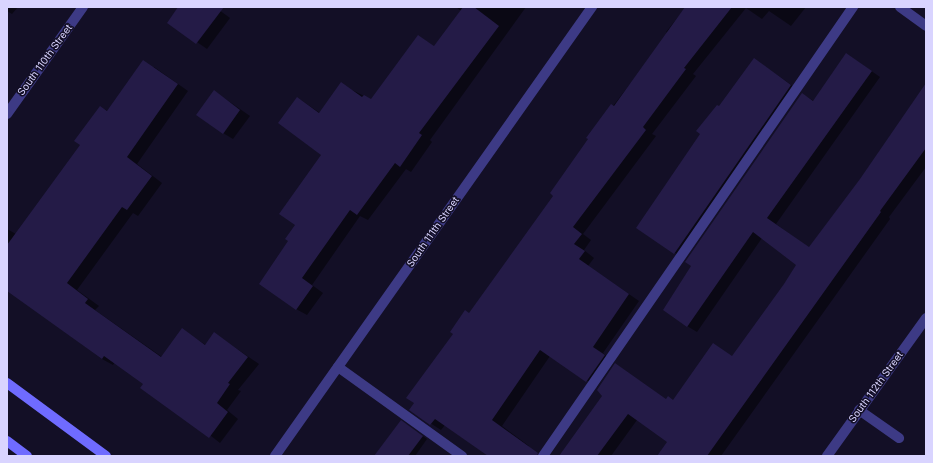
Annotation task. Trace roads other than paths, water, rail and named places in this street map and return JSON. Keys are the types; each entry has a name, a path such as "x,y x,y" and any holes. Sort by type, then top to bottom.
{"main road":[{"path":"7,383 106,456"},
{"path":"7,441 27,456"}],"street":[{"name":"South 110th Street","path":"7,114 83,7"},
{"name":"South 111th Street","path":"274,456 592,7"},
{"path":"543,456 853,7"},
{"path":"900,7 926,26"},
{"name":"South 112th Street","path":"827,456 926,318"},
{"path":"338,367 462,456"},
{"path":"859,410 899,438"}]}
